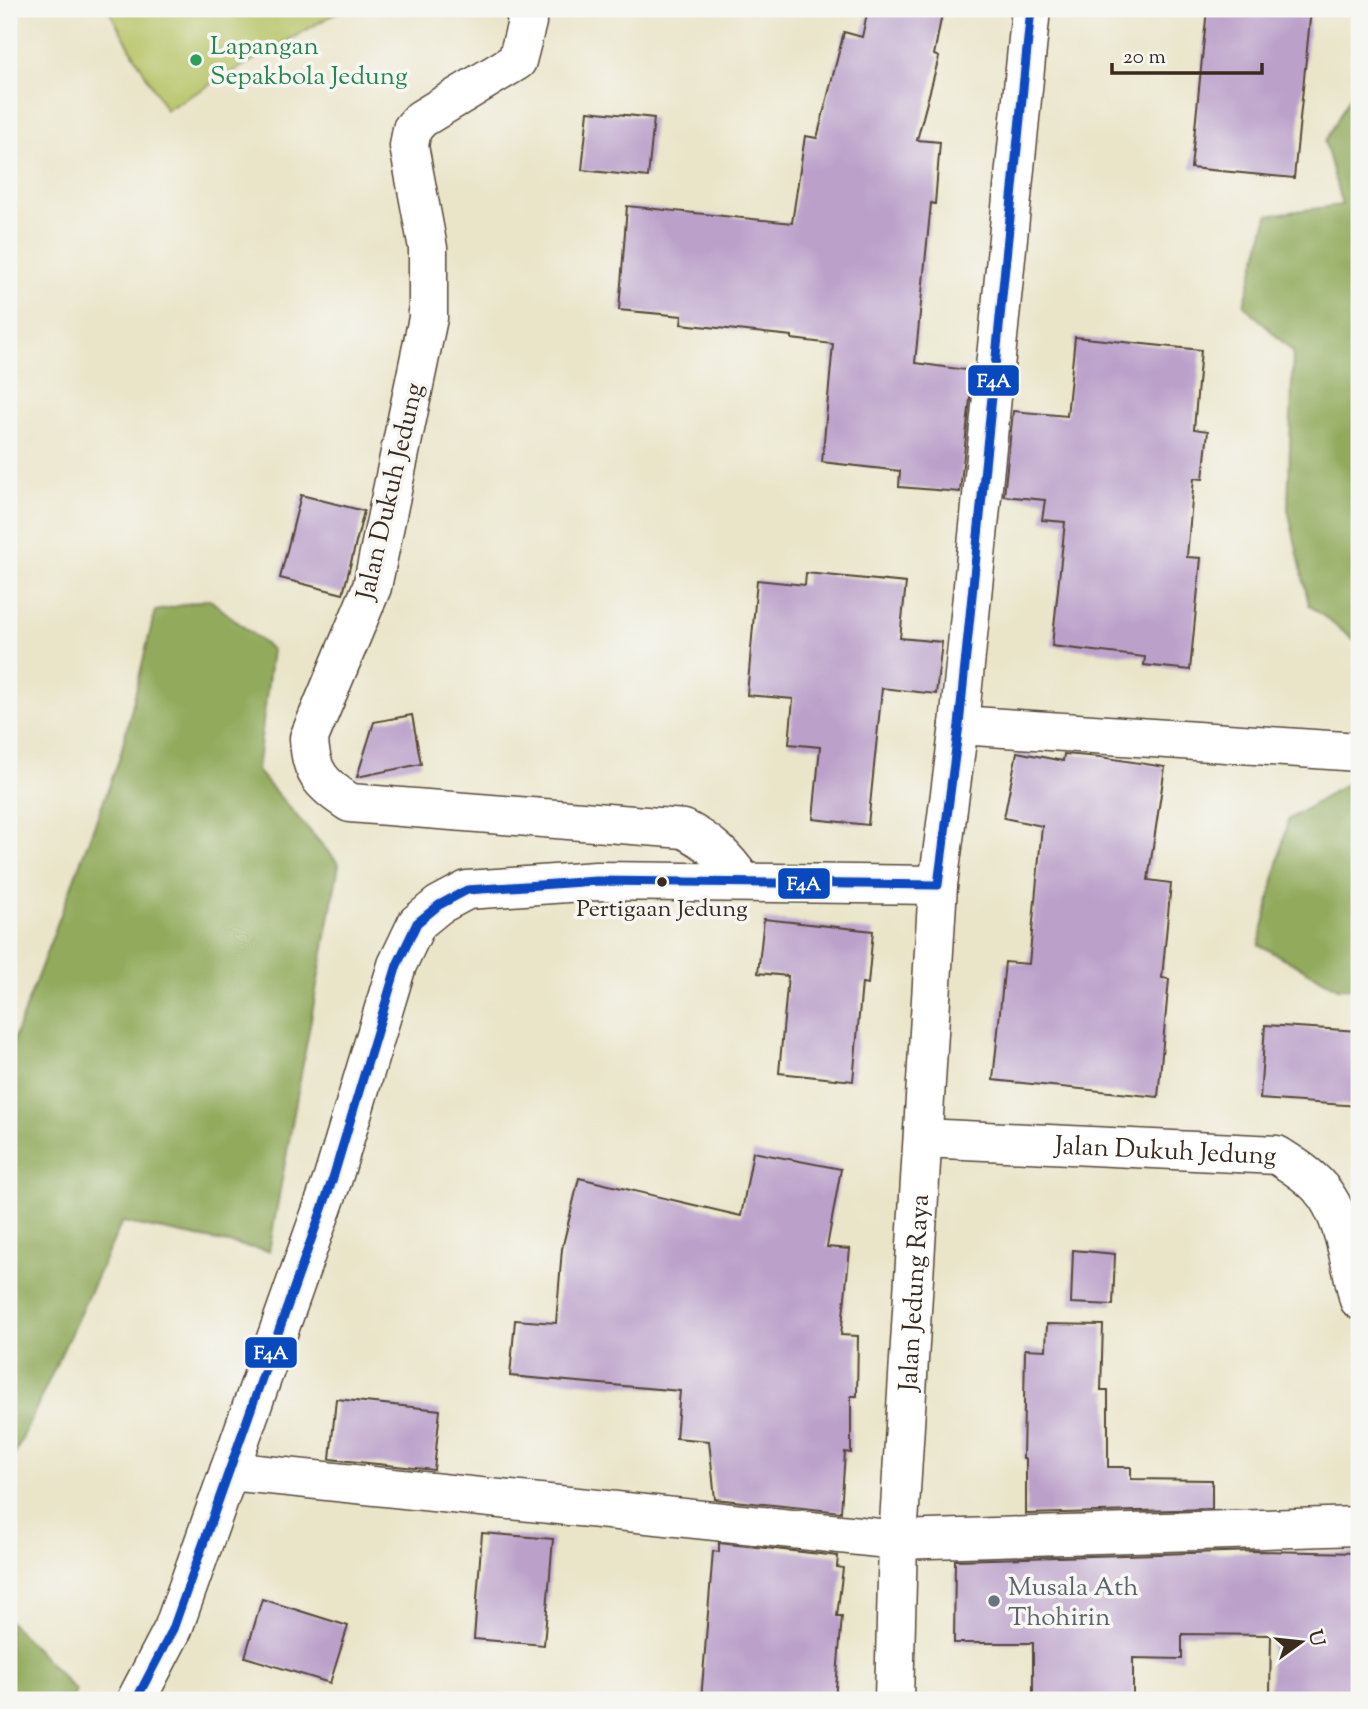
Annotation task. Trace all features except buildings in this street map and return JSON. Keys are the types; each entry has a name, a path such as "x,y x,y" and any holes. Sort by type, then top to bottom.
{"street":[{"name":"Jalan Dukuh Jedung","path":"524,9 527,22 517,61 421,119 412,129 409,146 428,248 428,318 372,587 309,738 309,759 329,789 350,803 684,829 707,841 728,860 743,882"},
{"name":"Jalan Jedung Raya","path":"894,1700 898,1540 939,885 959,725 1031,9"},
{"path":"959,725 1359,752"},
{"path":"136,1700 173,1629 333,1178 397,965 417,923 439,905 467,890 596,881 939,885"},
{"name":"Jalan Dukuh Jedung","path":"923,1138 1277,1155 1302,1171 1321,1189 1337,1216 1359,1300"},
{"path":"229,1471 898,1540 1359,1526"}],"green space":[{"name":"Lapangan Sepakbola Jedung","path":"108,9 343,9 166,110"},
{"path":"1359,80 1359,644 1309,605 1288,509 1293,352 1244,305 1268,215 1342,205 1325,142"},
{"path":"209,599 272,650 257,771 339,864 269,1251 122,1222 9,1467 9,1052 120,757 155,611"},
{"path":"1351,781 1359,784 1359,988 1338,988 1259,945 1288,820"},
{"path":"9,1621 76,1691 72,1700 9,1700"}],"transit line":[{"name":"F4A","path":"136,1700 173,1629 333,1178 397,965 417,923 439,905 467,890 596,881 938,885 959,725 1031,9"}],"place":[{"name":"Lapangan Sepakbola Jedung","path":"196,60"},
{"name":"Pertigaan Jedung","path":"662,882"},
{"name":"Musala Ath Thohirin","path":"994,1601"}]}
